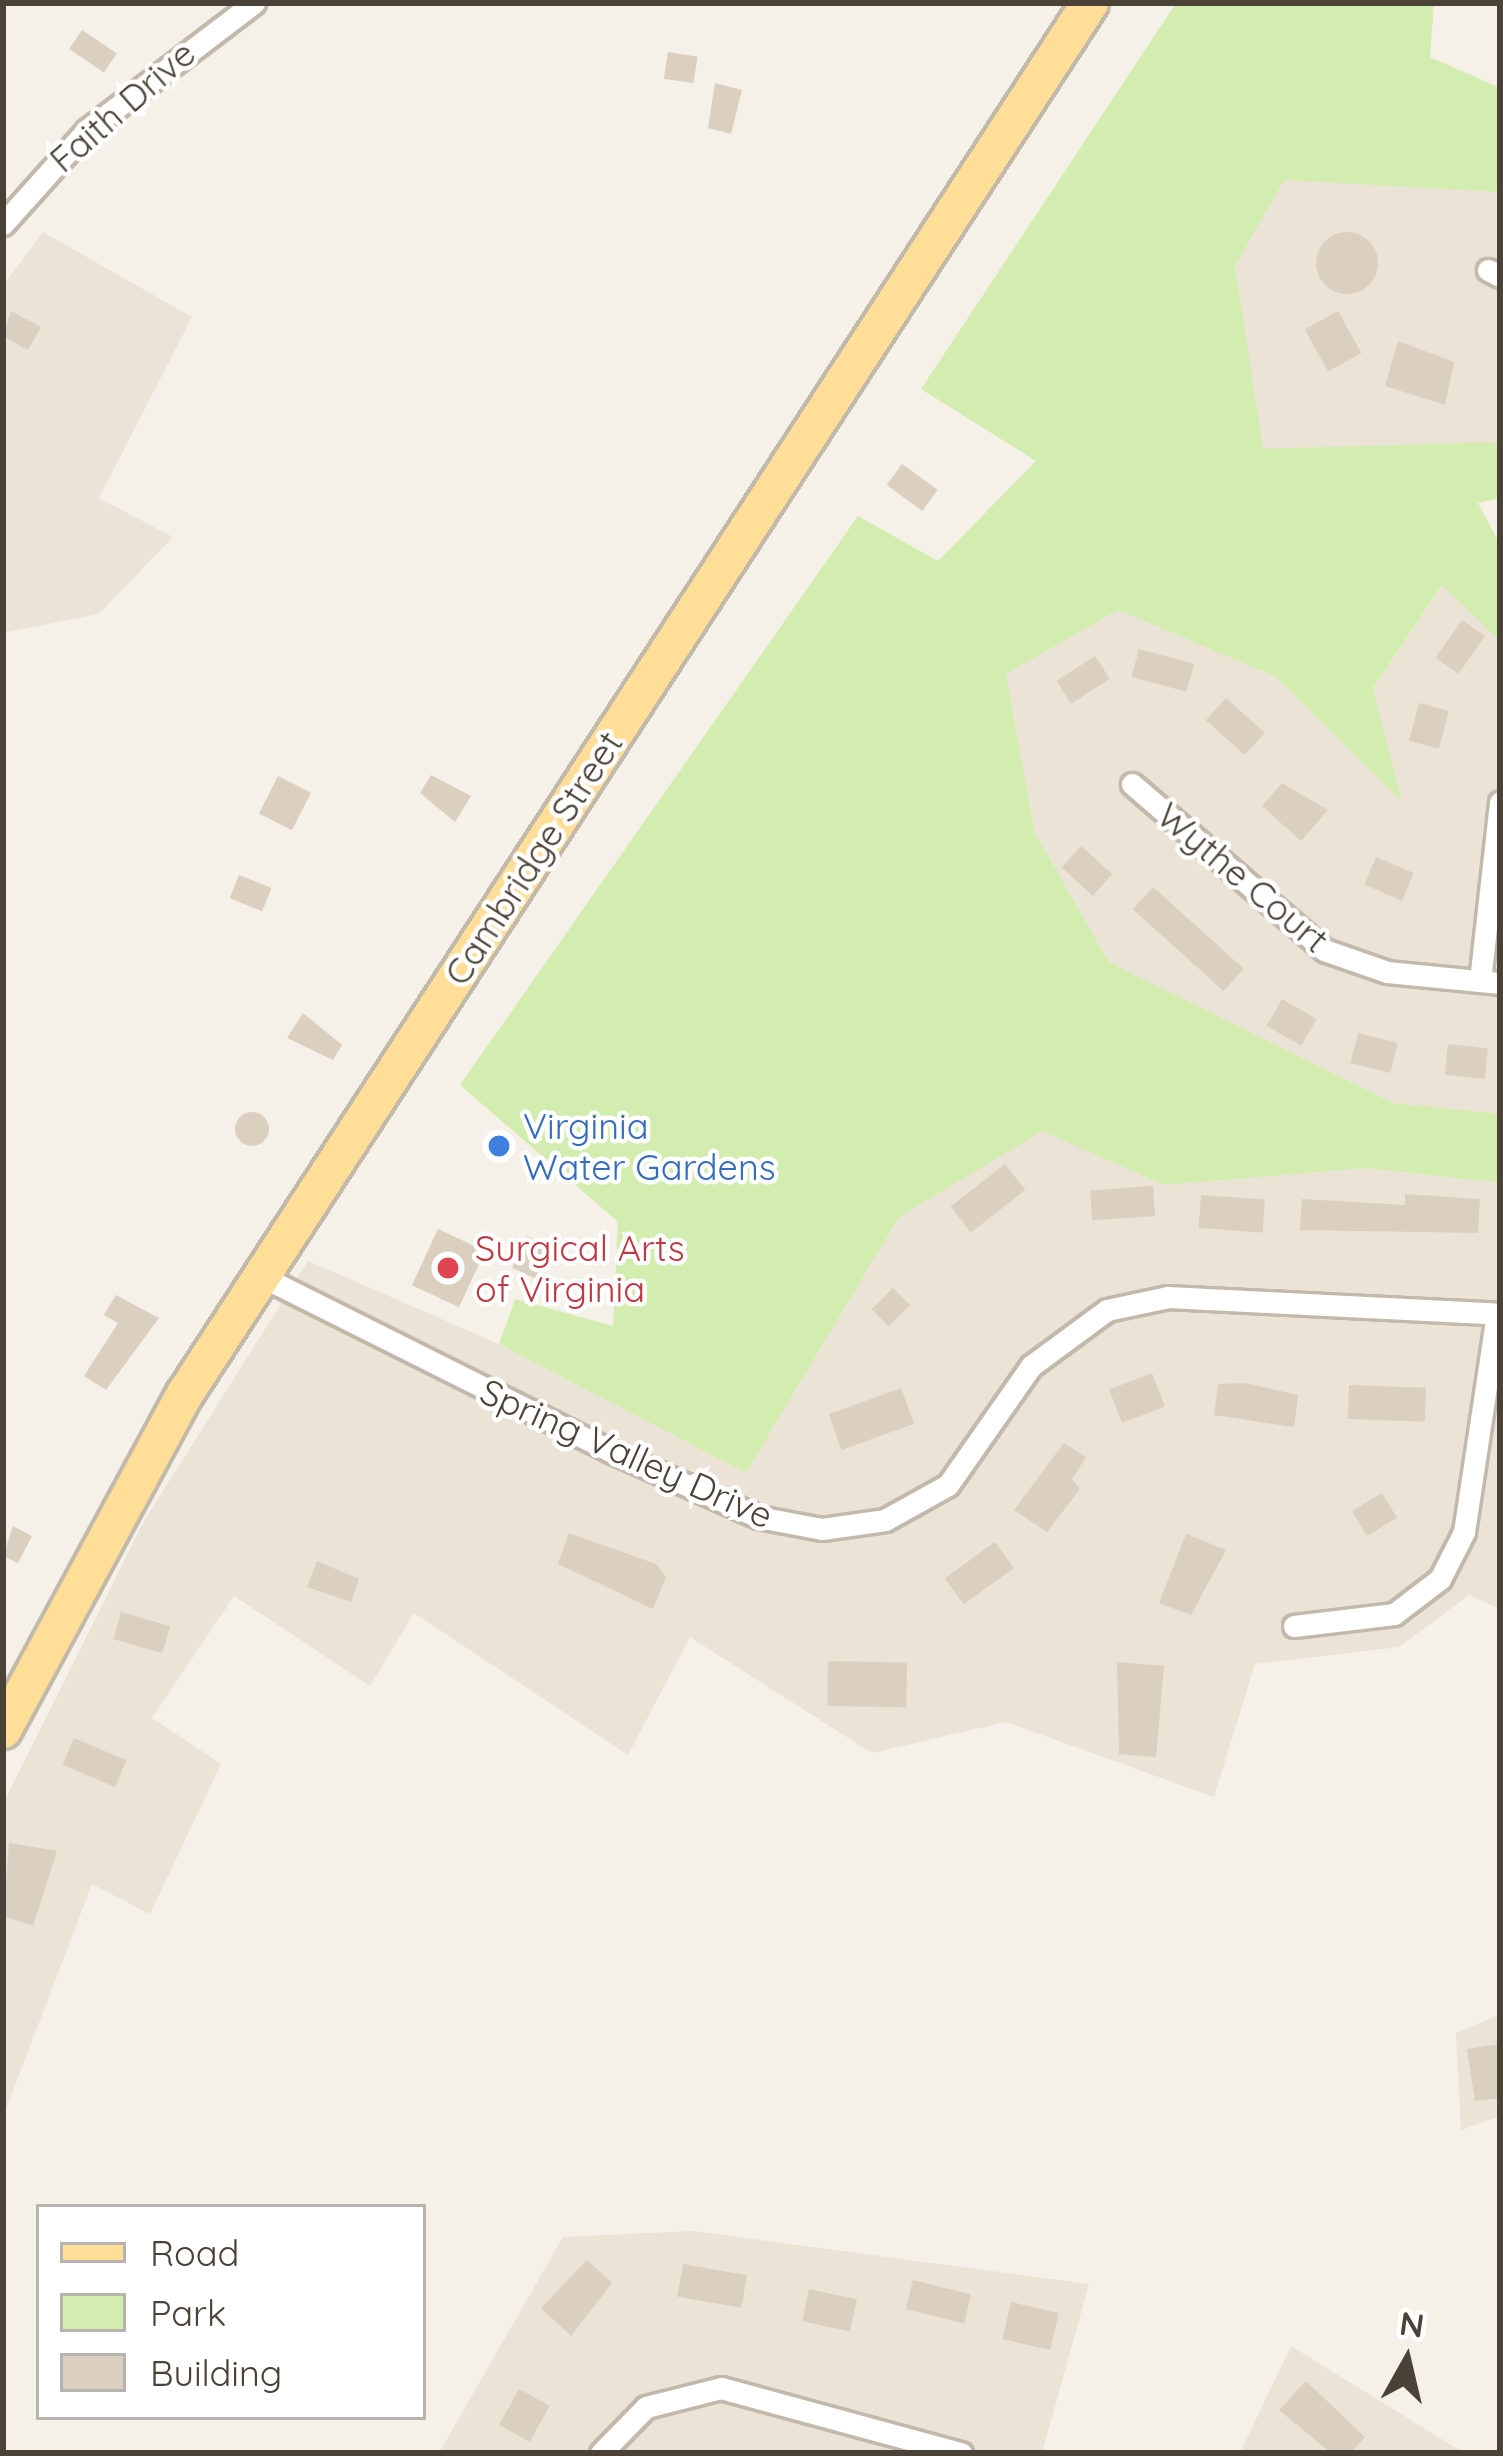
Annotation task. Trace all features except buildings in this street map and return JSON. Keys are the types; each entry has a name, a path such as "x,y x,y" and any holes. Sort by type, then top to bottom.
{"main road":[{"name":"Cambridge Street","path":"3,1730 92,1550 261,1276 1090,3"}],"street":[{"name":"Faith Drive","path":"3,224 87,130 254,3"},
{"name":"Wythe Court","path":"1132,784 1324,950 1387,972 1490,982"},
{"path":"1490,982 1500,802"},
{"name":"Spring Valley Drive","path":"261,1276 631,1460 758,1517 822,1529 886,1520 948,1485 1031,1366 1107,1310 1168,1297 1498,1314"},
{"path":"1294,1626 1394,1614 1454,1556 1498,1314"},
{"path":"602,2453 646,2407 721,2388 961,2453"}],"shaded area":[{"path":"1284,179 1500,192 1500,442 1262,450 1235,266"},
{"path":"43,232 192,317 99,498 173,537 99,614 3,633 3,286"},
{"path":"1443,584 1500,641 1500,1114 1393,1103 1109,962 1035,833 1006,674 1118,610 1276,677 1401,800 1373,688"},
{"path":"1042,1130 1164,1185 1366,1168 1500,1183 1500,1609 1469,1595 1399,1647 1255,1664 1214,1797 1006,1722 872,1753 690,1637 628,1755 414,1613 370,1686 234,1596 152,1718 221,1764 150,1914 92,1884 3,2117 3,1804 144,1521 308,1261 499,1344 746,1473 899,1217"},
{"path":"1500,2014 1500,2116 1461,2130 1456,2033"},
{"path":"693,2231 1089,2284 1042,2453 439,2453 563,2237"},
{"path":"1291,2346 1464,2453 1240,2453"}],"green space":[{"path":"1176,3 1434,3 1430,57 1500,88 1500,192 1284,180 1235,266 1263,449 1500,442 1500,498 1478,503 1500,544 1500,641 1442,585 1373,688 1402,802 1276,677 1118,610 1006,674 1035,833 1109,962 1393,1103 1500,1114 1500,1183 1366,1168 1164,1185 1042,1131 899,1217 746,1473 499,1344 515,1299 613,1326 618,1222 460,1085 858,516 938,561 1036,461 921,389"}],"place":[{"name":"Virginia Water Gardens","path":"499,1146"},
{"name":"Surgical Arts of Virginia","path":"448,1268"}]}
